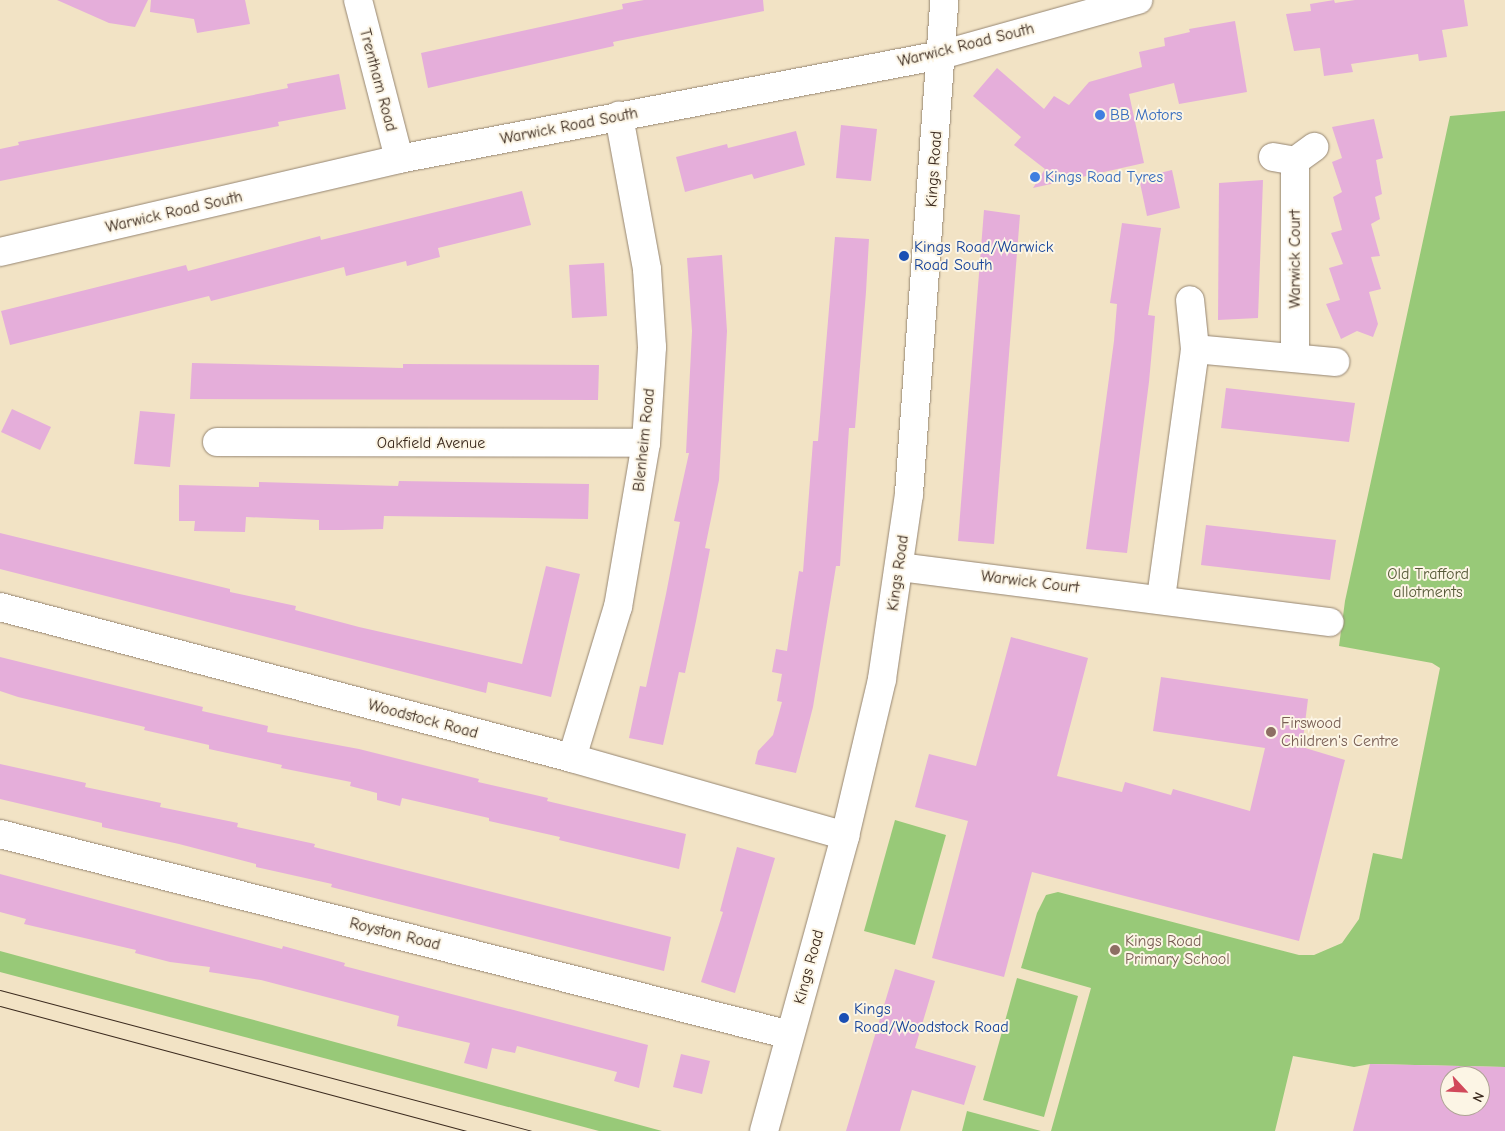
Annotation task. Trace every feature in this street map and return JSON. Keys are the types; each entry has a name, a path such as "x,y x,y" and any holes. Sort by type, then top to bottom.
{"street":[{"name":"Trentham Road","path":"358,0 399,159"},
{"name":"Kings Road","path":"764,1131 845,836 882,679 899,566 921,361 944,0"},
{"name":"Warwick Road South","path":"0,252 399,159 941,55 1138,0"},
{"name":"Blenheim Road","path":"572,758 618,606 646,443 652,348 647,269 619,116"},
{"name":"Warwick Court","path":"1294,155 1295,356"},
{"path":"1161,598 1195,349 1190,300"},
{"path":"1195,349 1295,356 1335,362"},
{"name":"Oakfield Avenue","path":"217,442 646,443"},
{"name":"Warwick Court","path":"899,566 1161,598 1329,622"},
{"name":"Woodstock Road","path":"0,607 572,758 845,836"},
{"name":"Royston Road","path":"0,834 790,1035"}],"green space":[{"name":"Old Trafford allotments","path":"1505,111 1505,1067 1370,1064 1354,1067 1293,1056 1275,1131 1051,1131 1091,988 1021,968 1037,913 1046,895 1058,892 1299,955 1314,955 1342,943 1359,919 1373,853 1402,859 1440,668 1432,663 1339,646 1345,601 1450,116"},
{"path":"895,820 946,835 915,945 864,931"},
{"path":"0,951 662,1131 599,1131 0,972"},
{"path":"1017,978 1078,996 1044,1117 983,1100"},
{"path":"967,1111 1041,1131 962,1131"}],"building":[{"path":"57,0 148,0 135,27 109,23"},
{"path":"151,0 245,0 250,24 197,33 194,19 150,12"},
{"path":"644,0 763,0 764,11 613,42 614,46 428,88 421,53 623,9 622,4"},
{"path":"1334,0 1335,3 1355,0 1464,0 1468,26 1442,30 1447,57 1419,61 1418,54 1351,64 1353,72 1324,76 1320,48 1294,51 1286,14 1311,11 1310,4"},
{"path":"1235,21 1247,92 1179,104 1174,83 1129,94 1144,163 1033,188 1045,169 1014,145 1021,137 973,96 997,68 1044,109 1054,96 1069,105 1089,82 1142,67 1139,52 1165,46 1164,38 1190,32 1189,29"},
{"path":"339,74 346,109 278,122 279,126 0,181 0,149 19,145 18,142 288,88 287,84"},
{"path":"1374,119 1383,158 1376,160 1382,194 1375,197 1380,219 1371,224 1380,256 1371,257 1381,289 1369,292 1378,324 1373,337 1357,331 1341,339 1326,304 1340,300 1329,268 1343,264 1331,233 1342,230 1333,197 1342,192 1332,162 1342,158 1332,127"},
{"path":"841,125 877,129 871,181 836,178"},
{"path":"796,131 805,165 754,179 752,174 685,192 676,157 727,144 728,148"},
{"path":"1172,170 1180,208 1147,216 1139,178"},
{"path":"1263,180 1258,318 1218,320 1219,183"},
{"path":"522,191 531,225 438,248 440,257 407,266 406,261 346,276 344,267 211,301 209,296 10,345 1,311 186,265 188,271 320,236 321,240"},
{"path":"984,210 1020,215 994,544 958,541"},
{"path":"1122,223 1161,228 1148,315 1155,316 1149,382 1127,553 1086,549 1114,341 1117,304 1110,303"},
{"path":"835,237 869,239 866,292 855,428 849,428 840,566 836,566 813,707 796,773 755,764 758,751 773,735 782,702 777,701 782,674 772,672 776,649 787,651 799,571 803,572 813,441 818,441"},
{"path":"722,255 727,331 719,480 705,548 710,549 696,621 685,673 679,672 663,745 629,738 640,686 646,687 666,594 680,522 674,521 689,453 686,453 692,331 687,258"},
{"path":"604,263 607,316 572,318 569,265"},
{"path":"192,363 403,368 403,364 599,365 598,400 190,399"},
{"path":"1226,388 1355,403 1349,442 1221,428"},
{"path":"12,409 51,427 40,450 1,432"},
{"path":"140,411 175,414 170,467 134,464"},
{"path":"399,481 589,484 588,519 384,516 383,529 319,530 319,520 246,517 245,532 194,531 195,521 179,521 179,485 259,487 259,482 398,486"},
{"path":"1206,525 1336,540 1330,580 1201,565"},
{"path":"0,533 230,589 230,592 296,606 295,610 359,627 522,664 546,566 580,574 551,697 488,682 486,693 0,569"},
{"path":"1011,637 1088,658 1057,776 1122,792 1125,782 1171,795 1173,789 1250,811 1265,748 1153,731 1161,677 1308,699 1302,747 1345,760 1299,941 1032,872 1004,977 932,958 968,821 915,807 929,754 976,766"},
{"path":"0,657 203,707 202,711 268,726 267,732 359,749 479,779 478,782 548,798 547,801 686,834 679,869 559,840 560,837 489,821 489,818 402,798 400,806 377,800 377,793 350,786 351,782 281,768 282,765 209,749 209,745 144,730 145,727 18,697 0,691"},
{"path":"0,764 86,783 85,787 161,803 160,807 238,823 237,827 315,844 314,847 671,937 664,971 331,887 332,884 256,867 256,864 179,844 102,827 102,823 0,799"},
{"path":"737,847 775,858 735,993 701,982 723,912 720,911"},
{"path":"0,874 282,949 283,946 345,963 344,966 648,1045 639,1088 614,1081 617,1072 517,1046 515,1053 492,1048 487,1069 464,1063 470,1043 397,1026 399,1016 261,980 209,972 210,967 170,962 135,953 136,950 24,924 26,919 0,912"},
{"path":"895,969 935,981 915,1048 976,1066 964,1105 912,1090 900,1131 846,1131"},
{"path":"681,1054 710,1061 702,1094 673,1087"},
{"path":"1370,1064 1460,1066 1440,1066 1440,1116 1490,1116 1490,1067 1505,1067 1505,1131 1353,1131"}],"tram line":[{"path":"0,990 532,1131"},
{"path":"0,1006 468,1131"}],"place":[{"name":"BB Motors","path":"1100,115"},
{"name":"Kings Road Tyres","path":"1035,177"},
{"name":"Kings Road/Warwick Road South","path":"904,256"},
{"name":"Firswood Children's Centre","path":"1271,732"},
{"name":"Kings Road Primary School","path":"1115,950"},
{"name":"Kings Road/Woodstock Road","path":"844,1018"}]}
